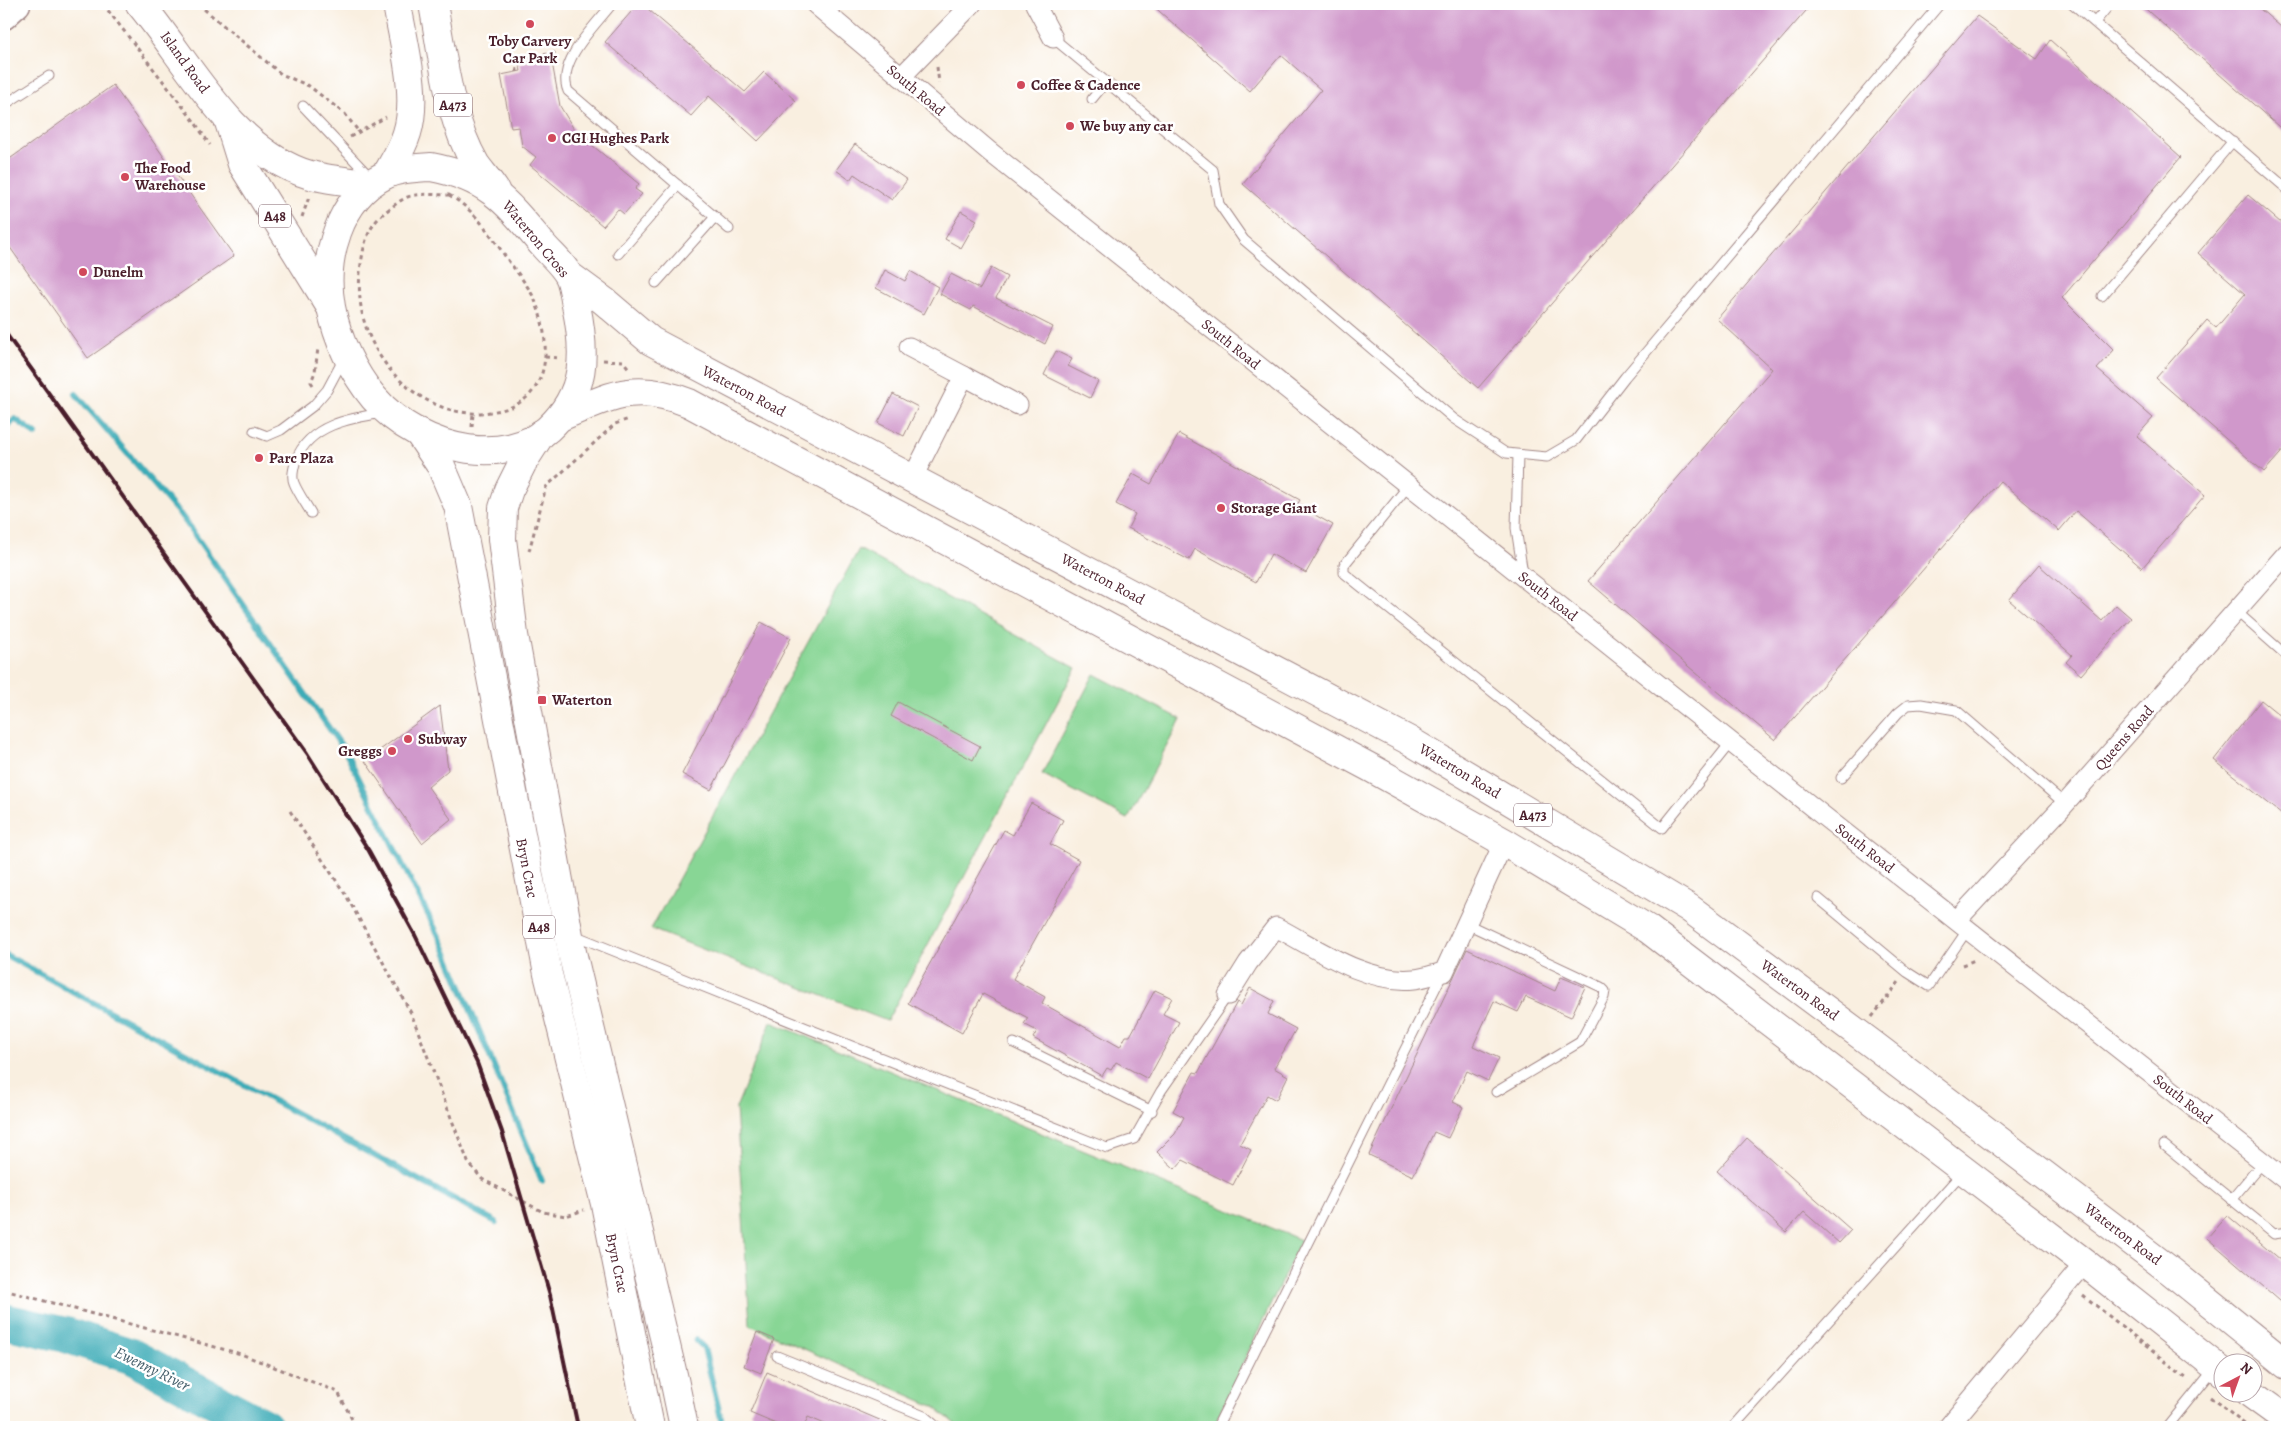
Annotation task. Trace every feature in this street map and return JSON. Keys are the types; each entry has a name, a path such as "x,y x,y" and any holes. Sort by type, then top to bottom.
{"main road":[{"name":"Island Road","path":"140,4 229,122"},
{"path":"376,180 407,133 411,112 410,83 397,4"},
{"name":"A473","path":"433,4 450,93 458,123 476,164 500,196"},
{"name":"A48","path":"229,122 268,154 299,171 317,177 376,180"},
{"name":"A48","path":"229,122 242,164 331,306 346,354 374,398 388,412 418,432 451,445 482,451 503,450 551,426"},
{"name":"Waterton Cross","path":"376,180 430,167 448,170 473,179 500,196 570,276 583,337 581,374 573,398 551,426"},
{"name":"A48","path":"331,306 330,261 336,233 345,212 376,180"},
{"name":"Waterton Road","path":"570,276 604,301 651,341 1410,741 1688,908 1871,1043 2125,1236 2287,1364"},
{"name":"A473","path":"551,426 615,394 652,392 670,395 689,403 1371,768 1504,842 1648,929 2085,1263 2214,1366"},
{"name":"Bryn Crac","path":"551,426 523,462 509,490 504,508 502,539 514,635 568,932 684,1427"},
{"name":"Bryn Crac","path":"418,432 441,466 458,506 548,974 604,1204 650,1427"},
{"path":"2264,1403 2287,1420"}],"street":[{"path":"4,16 17,4"},
{"name":"South Road","path":"815,4 990,152 1523,577 2287,1181"},
{"path":"901,77 972,4"},
{"path":"1035,4 1054,38"},
{"path":"909,347 1018,404"},
{"path":"912,479 964,376"},
{"name":"Queens Road","path":"1962,924 2287,552"},
{"path":"1228,995 1248,963 1276,927 1334,960 1379,976 1414,979 1444,972 1504,842"},
{"path":"1948,1427 2085,1263"}],"lane":[{"path":"612,4 567,64 565,84 568,91 729,229"},
{"path":"1054,38 1212,170 1219,204 1244,240 1454,419 1506,453 1546,457 1576,440 1625,377 1940,4"},
{"path":"2073,4 2287,189"},
{"path":"2094,22 2110,4"},
{"path":"4,105 50,76"},
{"path":"1092,100 1106,82"},
{"path":"303,106 338,144 376,180"},
{"path":"2102,296 2233,141"},
{"path":"618,254 678,185"},
{"path":"656,283 715,217"},
{"path":"254,431 267,436 282,430 313,406 327,390 346,354"},
{"path":"311,513 293,482 294,467 299,452 326,427 343,420 388,412"},
{"path":"1518,455 1516,528 1523,577"},
{"path":"1409,485 1344,565 1344,573 1662,828 1731,742"},
{"path":"2236,611 2287,656"},
{"path":"1842,778 1898,713 1908,705 1921,704 1956,710 2065,804"},
{"path":"1818,898 1907,972 1929,986 1962,924"},
{"path":"1467,924 1600,986 1605,991 1604,997 1580,1042 1496,1092"},
{"path":"568,932 1107,1148 1134,1139 1152,1111 1161,1091 1228,995"},
{"path":"1217,1427 1444,972"},
{"path":"1014,1043 1152,1111"},
{"path":"2164,1145 2274,1234 2287,1232"},
{"path":"2232,1200 2263,1162"},
{"path":"1733,1427 1964,1172"},
{"path":"777,1356 924,1416 937,1427"},
{"path":"2167,1427 2214,1375"}],"path":[{"path":"198,4 280,74 309,86 345,114 359,132"},
{"path":"517,72 516,60 554,54 555,62"},
{"path":"338,144 389,115"},
{"path":"449,195 461,202 492,236 532,296 544,331 545,357 542,371 531,392 521,402 508,409 473,413 443,408 425,399 390,371 374,346 365,324 360,304 359,285 363,249 372,224 386,211 411,196 449,195"},
{"path":"530,557 529,547 546,487 615,424 634,416"},
{"path":"290,810 347,896 411,1012 468,1162 482,1179 544,1212 566,1216 604,1204"},
{"path":"1958,971 1962,965 1980,958"},
{"path":"1869,1021 1907,972"},
{"path":"4,1290 240,1354 338,1392 356,1427"}],"green space":[{"path":"859,549 1076,668 887,1021 651,929"},
{"path":"1094,674 1181,719 1128,819 1042,774"},
{"path":"771,1022 1301,1240 1213,1427 959,1427 933,1406 750,1325 736,1108"}],"building":[{"path":"638,4 642,4 745,92 764,72 796,101 758,141 709,96 691,116 605,42"},
{"path":"1151,4 1812,4 1478,388 1243,184 1321,90 1281,55 1250,91"},
{"path":"2140,4 2254,4 2287,32 2287,134"},
{"path":"1977,16 2037,59 2050,40 2181,157 2062,298 2114,350 2097,369 2153,418 2137,436 2205,495 2142,568 2076,511 2059,531 2000,481 1775,740 1588,581 1772,369 1717,319"},
{"name":"CGI Hughes Park","path":"551,57 560,106 575,131 639,184 635,189 642,194 624,214 618,209 603,226 530,165 536,157 522,146 519,127 511,128 501,75 521,71 519,63"},
{"path":"113,85 234,256 88,358 4,239 4,163"},
{"path":"855,144 907,180 892,200 854,174 850,180 836,170"},
{"path":"2248,195 2287,228 2287,446 2264,472 2156,378 2207,320 2216,328 2245,294 2198,253"},
{"path":"961,211 977,220 961,248 945,239"},
{"path":"991,268 1007,277 996,298 1053,327 1045,344 973,306 971,310 940,294 951,274 980,289"},
{"path":"885,270 905,281 910,271 938,287 924,314 876,288"},
{"path":"1056,351 1072,359 1068,366 1098,381 1090,398 1044,375"},
{"path":"893,394 918,407 904,436 878,423"},
{"path":"1179,434 1300,500 1297,505 1333,525 1306,573 1271,554 1256,582 1195,549 1189,560 1128,528 1135,514 1116,504 1133,474 1151,484"},
{"path":"2039,565 2102,621 2116,605 2131,618 2081,675 2066,662 2072,655 2009,600"},
{"path":"761,622 791,638 711,790 682,774"},
{"path":"2261,700 2287,721 2287,818 2214,760"},
{"path":"898,702 980,746 973,760 891,716"},
{"path":"440,706 448,770 428,787 451,819 422,843 365,761"},
{"path":"1031,803 1063,820 1050,844 1079,860 1013,979 1045,997 1042,1003 1120,1047 1126,1036 1130,1036 1155,990 1172,998 1163,1014 1179,1022 1148,1079 1116,1062 1111,1070 1107,1068 1102,1076 1033,1038 1037,1031 1024,1024 1028,1018 983,994 962,1033 908,1003 1004,830 1013,835"},
{"path":"1467,949 1555,991 1561,977 1585,987 1571,1017 1526,997 1518,1012 1494,1001 1473,1046 1499,1058 1488,1081 1467,1071 1453,1102 1463,1107 1448,1138 1434,1132 1413,1176 1369,1155"},
{"path":"1250,988 1274,1001 1268,1014 1296,1029 1274,1068 1288,1076 1276,1100 1267,1095 1240,1144 1251,1150 1233,1185 1183,1160 1175,1169 1157,1152 1175,1134 1184,1117 1173,1111 1194,1072 1198,1073 1237,1002 1241,1005"},
{"path":"1747,1138 1851,1230 1839,1243 1804,1212 1786,1232 1717,1171"},
{"path":"2227,1215 2287,1266 2287,1307 2207,1238"},
{"path":"757,1332 774,1339 761,1373 744,1366"},
{"path":"767,1372 896,1427 832,1427 808,1417 804,1427 783,1427 750,1413"}],"waterway":[{"path":"76,394 183,518 345,751 443,944 542,1181"},
{"path":"4,431 15,419 36,434"},
{"path":"4,954 496,1222"},
{"name":"Ewenny River","path":"4,1321 66,1335 131,1356 265,1427"},
{"path":"696,1340 704,1348 723,1427"}],"railway":[{"path":"4,331 307,753 369,851 415,935 477,1063 502,1132 550,1295 578,1427"}],"place":[{"name":"Toby Carvery Car Park","path":"530,24"},
{"name":"Coffee & Cadence","path":"1021,85"},
{"name":"We buy any car","path":"1070,126"},
{"name":"CGI Hughes Park","path":"552,138"},
{"name":"The Food Warehouse","path":"125,177"},
{"name":"Dunelm","path":"83,272"},
{"name":"Parc Plaza","path":"259,458"},
{"name":"Storage Giant","path":"1221,508"},
{"name":"Waterton","path":"542,700"},
{"name":"Subway","path":"408,739"},
{"name":"Greggs","path":"392,751"}]}
